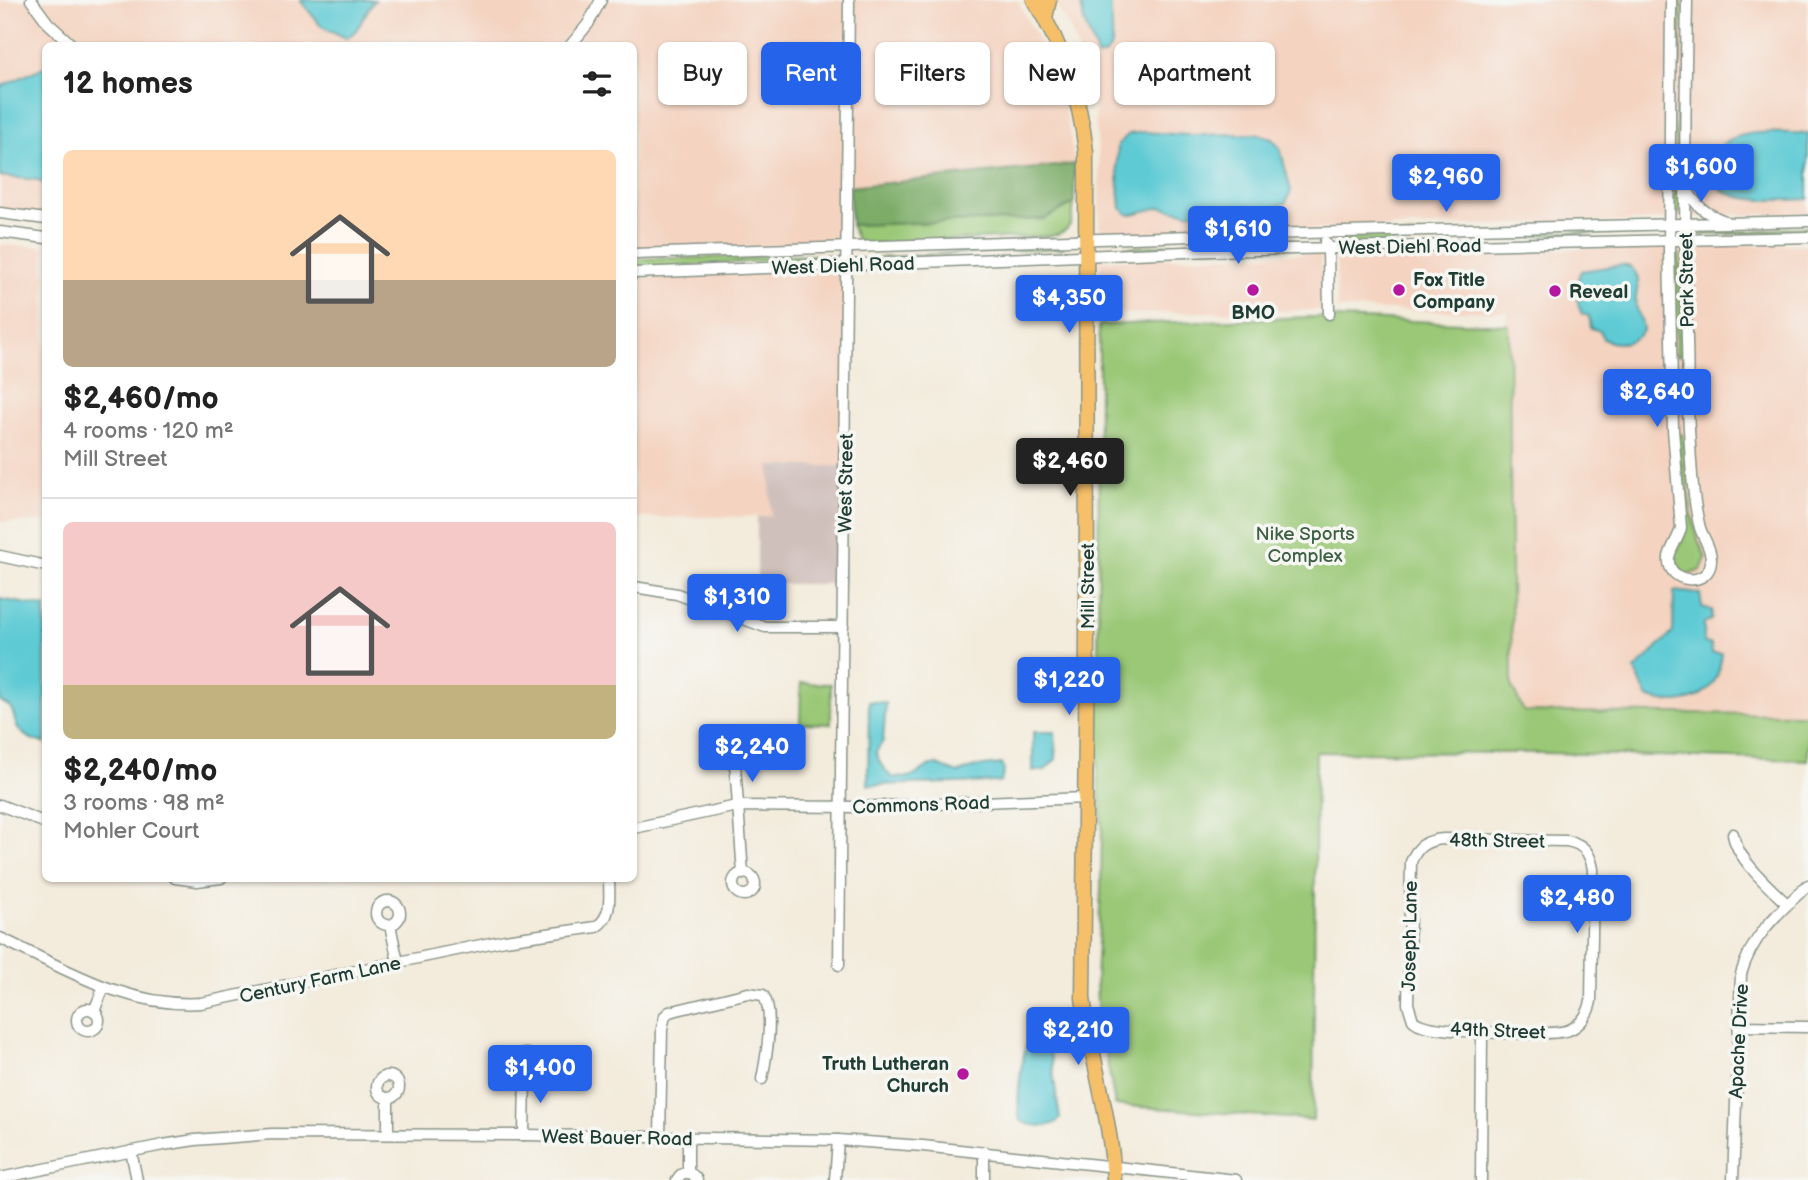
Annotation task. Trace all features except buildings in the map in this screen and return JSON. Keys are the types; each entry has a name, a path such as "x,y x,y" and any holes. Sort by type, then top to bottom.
{"main road":[{"name":"Mill Street","path":"1034,0 1069,72 1083,124 1087,176 1083,998 1109,1126 1114,1173"},
{"path":"1045,18 1049,0"}],"street":[{"path":"31,0 48,23 69,42"},
{"path":"574,42 601,0"},
{"name":"West Street","path":"839,965 849,0"},
{"name":"Park Street","path":"1671,0 1669,240 1673,430 1681,528 1679,539 1669,557 1676,574 1682,579 1691,580 1700,579 1706,573 1712,557 1699,527 1689,428 1685,240 1687,0"},
{"path":"1685,184 1700,208 1713,217 1731,223"},
{"path":"0,213 42,218"},
{"name":"West Diehl Road","path":"637,254 1808,221"},
{"path":"0,232 42,237"},
{"path":"1321,233 1328,248 1329,314"},
{"name":"West Diehl Road","path":"637,273 1087,255 1808,237"},
{"path":"0,556 42,565"},
{"path":"637,587 677,594 765,627 843,627"},
{"path":"735,764 743,874"},
{"name":"Commons Road","path":"637,827 737,806 841,807 1086,799"},
{"path":"0,805 42,821"},
{"path":"1733,834 1734,843 1749,864 1787,904"},
{"name":"48th Street","path":"1415,853 1430,841 1444,839 1567,841 1583,846 1588,852 1593,869 1593,906 1591,1001 1581,1022"},
{"name":"Joseph Lane","path":"1413,1020 1409,1009 1410,870 1415,853"},
{"name":"Century Farm Lane","path":"0,938 124,995 155,1002 201,1003 505,940 596,927 604,922 608,913 609,882"},
{"name":"Apache Drive","path":"1733,1180 1740,982 1747,956 1760,933 1808,885"},
{"path":"390,925 398,962"},
{"path":"94,1011 104,987"},
{"path":"660,1138 662,1028 669,1012 748,993 763,995 768,1004 767,1053 762,1079"},
{"name":"49th Street","path":"1413,1020 1429,1027 1482,1032 1557,1033 1567,1031 1581,1022"},
{"path":"1738,1026 1808,1027"},
{"path":"1481,1180 1482,1032"},
{"path":"524,1135 525,1074"},
{"path":"388,1098 388,1134"},
{"name":"West Bauer Road","path":"0,1178 194,1140 240,1135 388,1134 838,1140 984,1152 1114,1173 1236,1180"},
{"path":"688,1139 688,1172"},
{"path":"835,1180 838,1140"},
{"path":"131,1151 137,1180"},
{"path":"984,1152 984,1180"},
{"path":"677,1180 688,1172 697,1180"}],"shaded area":[{"path":"0,0 1017,0 1040,42 1004,42 1004,105 1064,105 1075,164 841,188 839,236 834,244 637,250 637,42 42,42 42,215 0,208"},
{"path":"1053,0 1808,0 1808,213 1694,216 1640,221 1109,234 1099,226 1099,161 1094,105 1100,105 1100,42 1075,42"},
{"path":"1808,244 1808,714 1524,713 1512,687 1509,325 1505,323 1508,312 1337,309 1336,254"},
{"path":"0,245 42,247 42,522 0,522"},
{"path":"1321,253 1322,310 1101,314 1100,260"},
{"path":"848,270 845,466 771,516 637,518 637,278"},
{"path":"770,466 845,466 844,584 757,584 757,517 771,516"}],"green space":[{"path":"1675,0 1682,0 1680,67 1675,32"},
{"path":"1676,103 1681,139 1680,212 1676,216 1674,212"},
{"path":"1075,164 1074,203 1044,219 851,225 849,187"},
{"path":"1074,203 1070,226 1063,232 1050,236 863,244 857,240 851,225 1044,219"},
{"path":"1808,226 1808,232 1695,235 1696,233"},
{"path":"1661,229 1509,239 1488,236 1488,234"},
{"path":"1456,234 1456,237 1384,243 1342,242 1352,237"},
{"path":"1293,238 1293,245 1108,250 1108,248"},
{"path":"1056,245 1064,248 865,259"},
{"path":"1675,251 1680,254 1682,353 1678,356 1676,355"},
{"path":"829,255 637,269 637,259"},
{"name":"Nike Sports Complex","path":"1312,317 1509,325 1512,687 1524,712 1808,714 1808,760 1542,753 1316,752 1313,1120 1115,1105 1097,1005 1096,978 1102,824 1098,776 1099,325"},
{"path":"1681,434 1684,437 1691,510 1698,540 1706,558 1701,570 1688,575 1676,567 1673,556 1683,538 1686,520 1678,437"},
{"path":"801,683 831,684 831,724 800,723"}],"water":[{"path":"300,0 375,0 359,26 346,38 321,26"},
{"path":"1080,0 1111,0 1112,42 1105,54 1100,56 1100,42 1092,42"},
{"path":"42,68 42,182 0,176 0,87"},
{"path":"1145,132 1187,135 1256,134 1272,139 1280,148 1291,191 1286,203 1267,209 1237,209 1218,205 1189,213 1161,207 1129,215 1121,208 1118,144 1129,134"},
{"path":"1759,133 1808,133 1808,199 1744,198 1718,186 1712,174 1715,157 1730,140"},
{"path":"1621,265 1631,267 1637,277 1636,304 1643,331 1630,341 1614,343 1603,339 1600,331 1591,328 1589,316 1582,314 1580,309 1577,287 1581,271"},
{"path":"1674,591 1700,594 1702,607 1712,610 1711,620 1704,623 1704,643 1711,644 1712,653 1721,653 1715,680 1707,690 1687,700 1674,702 1647,697 1635,670 1673,632"},
{"path":"0,599 42,606 42,742 24,735 16,724 10,707 0,701"},
{"path":"869,701 886,703 883,741 876,752 880,763 891,777 905,778 915,775 930,765 958,773 975,767 1001,764 1004,770 1001,782 868,785"},
{"path":"1033,732 1055,732 1056,759 1044,771 1033,771"},
{"path":"1032,1034 1045,1036 1049,1045 1060,1119 1046,1126 1024,1122 1019,1115 1021,1073 1025,1050"}],"place":[{"name":"BMO","path":"1253,290"},
{"name":"Fox Title Company","path":"1399,290"},
{"name":"Reveal","path":"1555,291"},
{"name":"Truth Lutheran Church","path":"963,1074"}]}
